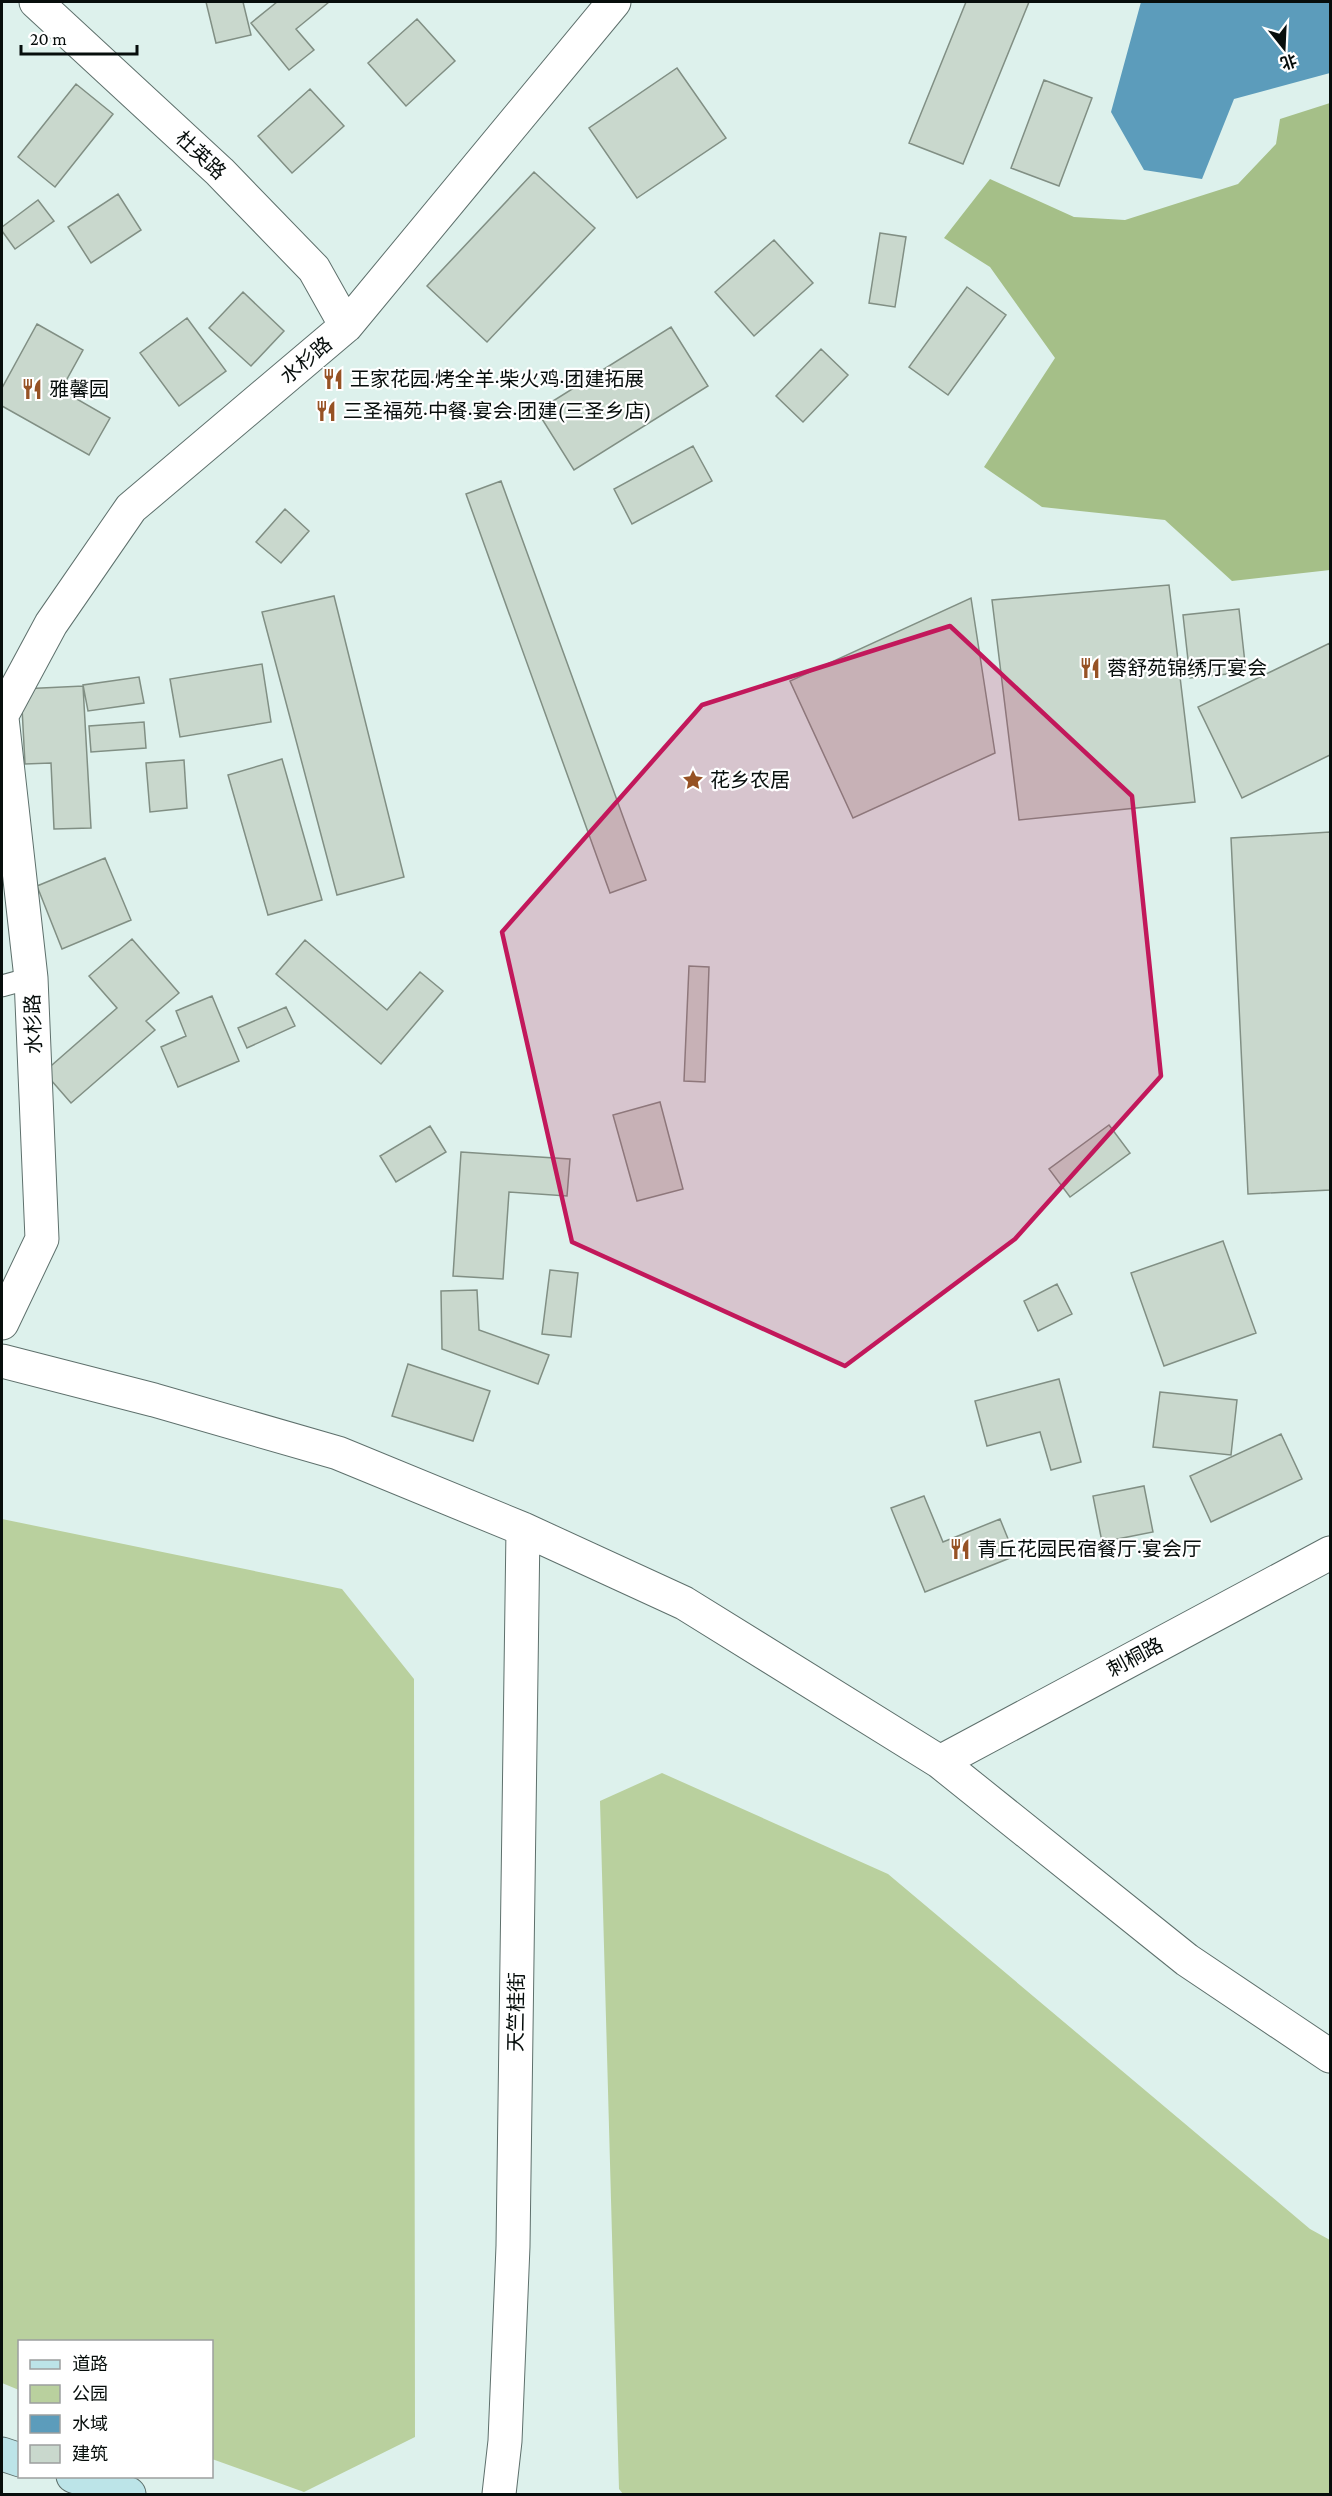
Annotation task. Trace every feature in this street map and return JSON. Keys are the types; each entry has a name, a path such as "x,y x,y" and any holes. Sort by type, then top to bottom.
{"street":[{"name":"杜英路","path":"36,2 220,172 314,269 346,326"},
{"name":"水杉路","path":"2,1323 42,1239 16,982 2,716 51,624 131,508 346,326 614,2"},
{"path":"2,1361 154,1400 338,1453 523,1529 684,1603 940,1762 1187,1960 1330,2056"},
{"name":"天竺桂街","path":"499,2494 505,2441 513,2246 523,1529"},
{"name":"刺桐路","path":"940,1762 1330,1553"},
{"path":"2,2454 18,2459"},
{"path":"79,2478 129,2494"}],"highlighted area":[{"path":"950,626 1132,796 1161,1076 1015,1239 845,1366 572,1242 502,932 702,705"}],"green space":[{"path":"1330,103 1330,570 1232,581 1165,520 1042,507 984,467 1055,358 990,267 944,238 990,179 1074,217 1125,220 1238,184 1276,144 1280,119"},
{"path":"2,1519 342,1589 414,1679 415,2437 304,2492 213,2459 213,2340 18,2340 18,2390 2,2383"},
{"path":"662,1773 888,1874 1310,2229 1330,2240 1330,2494 623,2494 619,2489 600,1801"}],"water":[{"path":"1141,2 1330,2 1330,73 1234,99 1202,179 1144,170 1111,112"}],"building":[{"path":"206,2 243,2 251,35 216,43"},
{"path":"277,2 329,2 296,29 314,50 289,70 251,23"},
{"path":"966,2 1029,2 963,164 909,143"},
{"path":"417,19 455,61 406,106 368,63"},
{"path":"677,68 726,138 637,198 589,128"},
{"path":"1044,80 1092,98 1059,186 1011,168"},
{"path":"76,84 113,114 55,187 18,157"},
{"path":"310,89 344,126 292,173 258,136"},
{"path":"534,172 595,228 487,342 427,286"},
{"path":"118,194 141,230 91,263 68,227"},
{"path":"38,200 54,221 15,249 2,231 2,227"},
{"path":"880,233 906,237 895,307 869,303"},
{"path":"774,240 813,283 754,336 715,292"},
{"path":"967,287 1006,315 948,395 909,367"},
{"path":"243,292 284,331 251,366 209,328"},
{"path":"187,318 226,371 179,406 140,353"},
{"name":"雅馨园","path":"37,324 83,350 61,390 110,418 89,455 2,406 2,388"},
{"path":"671,327 708,386 574,470 537,411"},
{"path":"821,349 848,375 803,422 776,396"},
{"path":"693,446 712,481 632,524 614,489"},
{"path":"501,481 646,880 610,893 466,494"},
{"path":"285,509 309,531 281,563 256,542"},
{"name":"蓉舒苑锦绣厅宴会","path":"1169,585 1195,802 1019,820 992,600"},
{"path":"334,596 404,877 337,895 262,612"},
{"path":"971,598 995,753 853,818 790,681"},
{"path":"1239,609 1246,672 1190,678 1183,615"},
{"path":"1330,643 1330,755 1242,798 1198,707"},
{"path":"262,664 271,722 180,737 170,679"},
{"path":"139,677 144,703 88,711 83,685"},
{"path":"83,686 91,828 54,829 51,763 25,764 21,689"},
{"path":"144,722 146,748 91,752 89,726"},
{"path":"282,759 322,900 268,915 228,775"},
{"path":"184,760 187,808 150,812 146,763"},
{"path":"1330,832 1330,1190 1248,1194 1231,838"},
{"path":"105,858 131,920 62,949 37,886"},
{"path":"132,939 179,993 146,1021 155,1030 71,1103 44,1072 117,1008 89,976"},
{"path":"305,940 387,1010 420,972 443,991 381,1064 276,974"},
{"path":"689,966 709,967 705,1082 684,1081"},
{"path":"212,996 239,1061 178,1087 161,1047 186,1036 176,1011"},
{"path":"286,1007 295,1026 247,1048 238,1028"},
{"path":"660,1102 683,1189 637,1201 613,1115"},
{"path":"1109,1125 1130,1153 1070,1197 1049,1169"},
{"path":"430,1126 446,1152 396,1182 380,1156"},
{"path":"461,1152 570,1159 567,1196 509,1192 503,1279 453,1276"},
{"path":"1223,1241 1256,1333 1164,1366 1131,1273"},
{"path":"550,1270 578,1273 571,1337 542,1334"},
{"path":"1057,1284 1072,1314 1038,1331 1024,1301"},
{"path":"477,1290 479,1330 549,1355 538,1384 442,1349 441,1291"},
{"path":"408,1364 490,1391 473,1441 392,1416"},
{"path":"1059,1379 1081,1462 1051,1470 1040,1432 987,1446 975,1401"},
{"path":"1160,1392 1237,1400 1231,1455 1153,1447"},
{"path":"1281,1434 1302,1479 1211,1522 1190,1476"},
{"path":"1144,1486 1153,1532 1102,1542 1093,1496"},
{"name":"青丘花园民宿餐厅·宴会厅","path":"924,1496 943,1542 1000,1519 1015,1556 925,1592 891,1508"}],"place":[{"name":"王家花园·烤全羊·柴火鸡·团建拓展","path":"333,379"},
{"name":"雅馨园","path":"32,389"},
{"name":"三圣福苑·中餐·宴会·团建(三圣乡店)","path":"326,411"},
{"name":"蓉舒苑锦绣厅宴会","path":"1090,668"},
{"name":"花乡农居","path":"693,780"},
{"name":"青丘花园民宿餐厅·宴会厅","path":"960,1549"}]}
